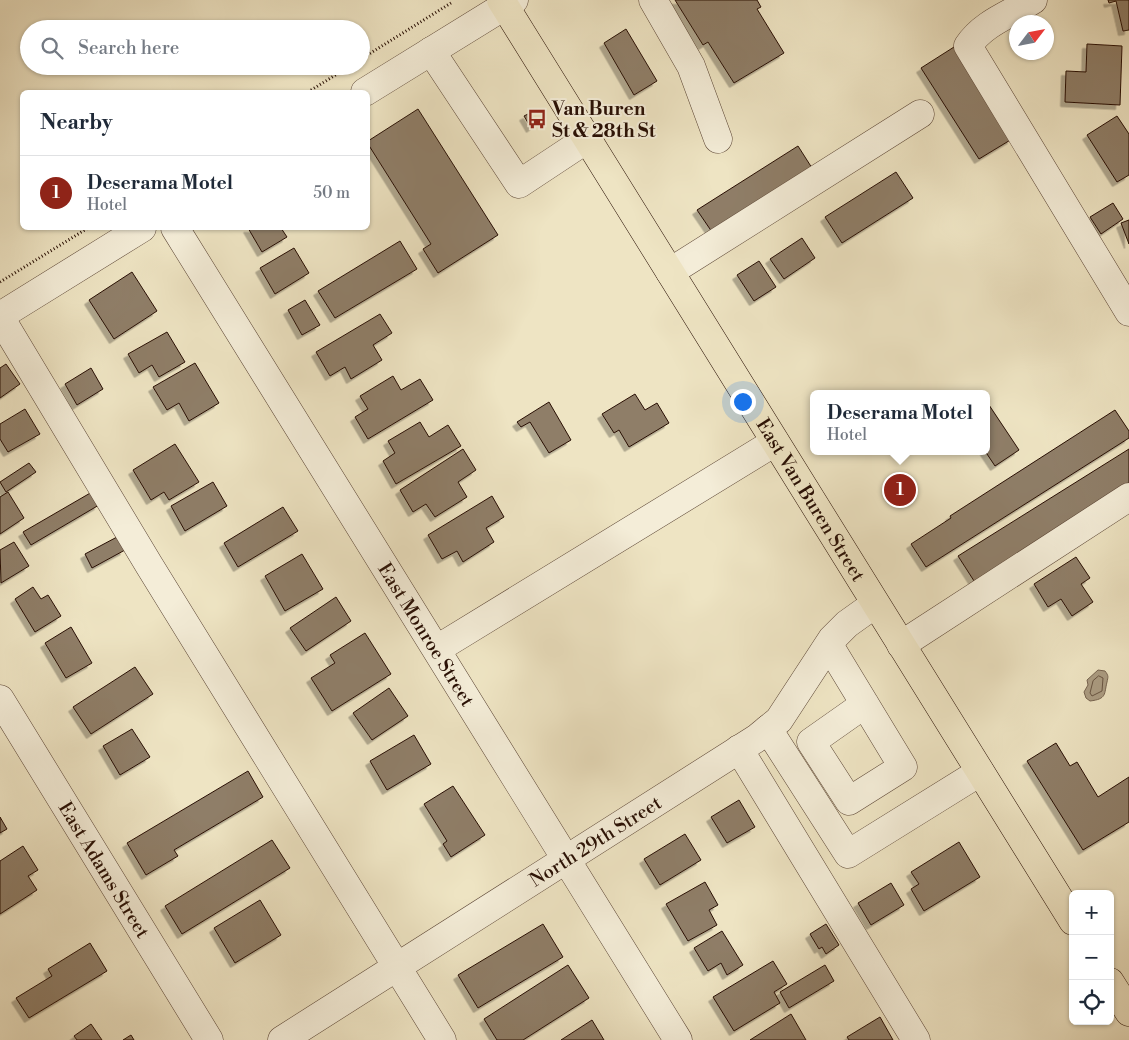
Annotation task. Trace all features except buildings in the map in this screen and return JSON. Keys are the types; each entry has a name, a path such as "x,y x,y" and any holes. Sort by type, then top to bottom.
{"main road":[{"name":"East Van Buren Street","path":"507,2 587,139 1069,915"},
{"path":"1114,988 1129,1012"}],"street":[{"path":"653,0 691,66 718,139"},
{"path":"1033,0 984,27 968,46 1129,312"},
{"path":"367,90 507,2"},
{"path":"431,51 519,184 587,139"},
{"path":"670,272 920,114"},
{"path":"139,230 0,316 442,1040"},
{"name":"East Monroe Street","path":"176,230 678,1040"},
{"path":"437,649 775,442"},
{"path":"901,646 1129,497"},
{"name":"North 29th Street","path":"282,1040 768,729 779,720 829,645 847,624 875,604"},
{"path":"829,645 865,704"},
{"name":"East Adams Street","path":"0,699 209,1040"},
{"path":"768,729 848,854 980,772"},
{"path":"739,749 916,1040"}],"path":[{"path":"370,53 451,2"},
{"path":"311,90 335,75"},
{"path":"0,282 85,230"}],"water":[{"path":"1098,670 1105,671 1108,675 1105,693 1099,699 1090,701 1086,698 1084,692 1088,685 1087,680"}],"place":[{"name":"Van Buren St & 28th St","path":"537,119"},
{"name":"Deserama Motel","path":"900,490"}]}
